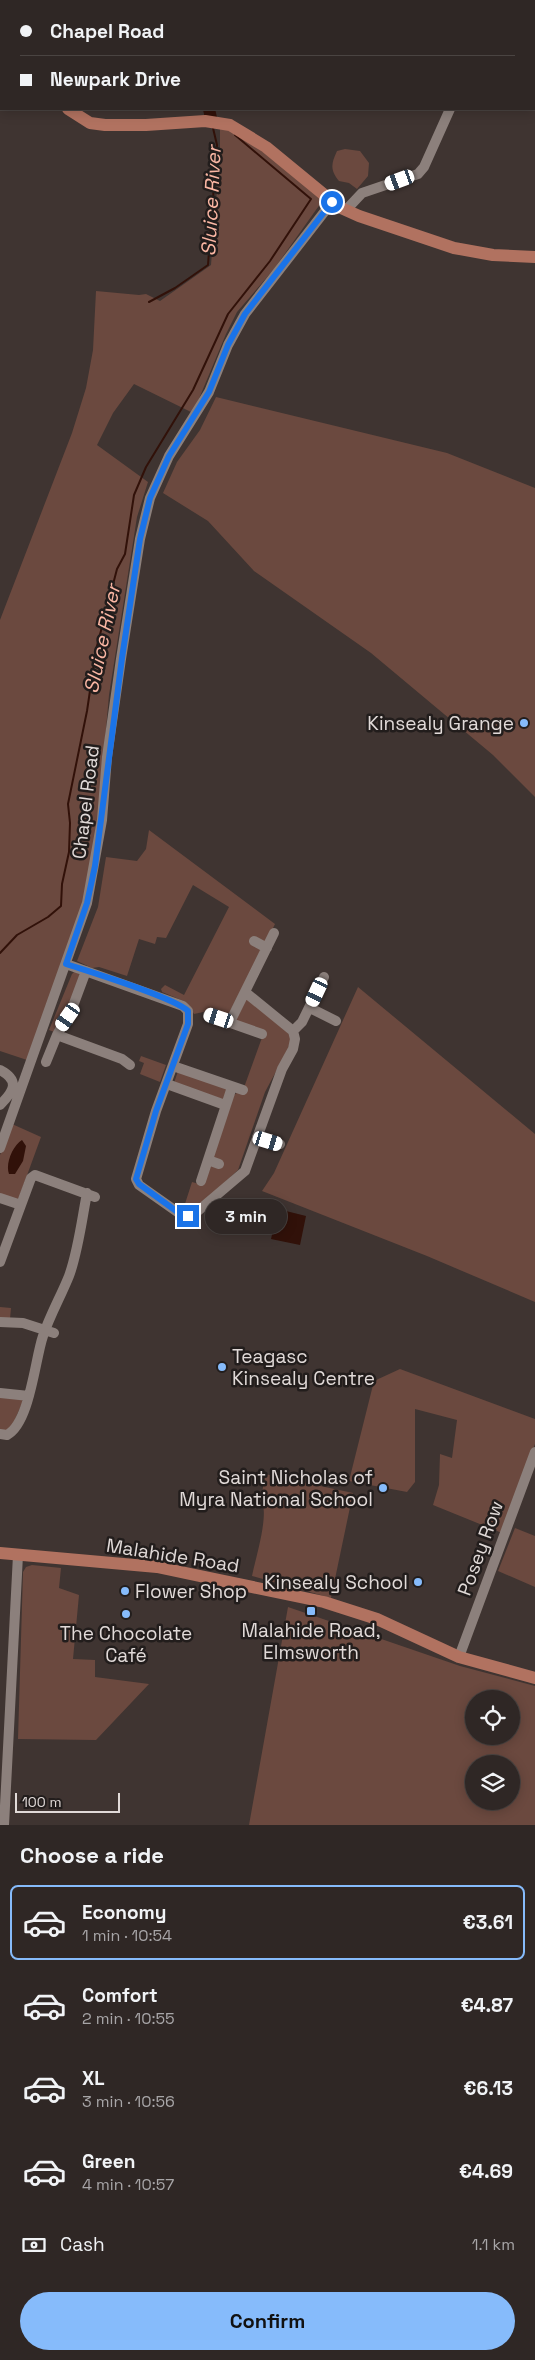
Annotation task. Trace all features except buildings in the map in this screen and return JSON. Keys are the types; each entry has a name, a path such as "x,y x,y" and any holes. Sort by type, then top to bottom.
{"main road":[{"path":"70,110 90,123 104,125 219,122 242,130 266,147 332,202 346,210 398,231 454,248 493,255 535,257"},
{"name":"Malahide Road","path":"0,1552 158,1567 324,1602 377,1619 459,1657 535,1678"}],"street":[{"path":"346,210 362,192 418,174 424,167 450,110"},
{"name":"Chapel Road","path":"1,1141 87,903 102,820 120,668 140,539 150,498 169,456 209,392 228,345 245,314 332,202"},
{"path":"230,1022 274,933"},
{"path":"254,941 266,948"},
{"path":"66,964 183,1006 188,1011 188,1024 156,1111 136,1179 139,1184 183,1216 192,1216 245,1171 282,1070 293,1049 295,1039 293,1031 244,992"},
{"path":"46,1062 86,971"},
{"path":"293,1031 302,1022 324,977"},
{"path":"310,1008 336,1021"},
{"path":"208,1015 262,1034"},
{"path":"57,1035 122,1059 130,1065"},
{"path":"173,1066 237,1089 225,1105 202,1181"},
{"path":"0,1070 10,1078 13,1084 11,1094 0,1105"},
{"path":"167,1084 225,1105"},
{"path":"257,1137 280,1144"},
{"path":"208,1160 219,1164"},
{"path":"0,1262 33,1176 91,1195 70,1275 29,1396 14,1429 7,1434 0,1434"},
{"path":"0,1198 21,1205"},
{"path":"0,1322 23,1323 50,1332"},
{"path":"0,1393 29,1396"},
{"name":"Posey Row","path":"459,1657 535,1452"},
{"path":"4,1825 18,1555"}],"shaded area":[{"path":"220,127 240,133 323,200 274,269 237,312 193,413 134,384 113,413 97,445 148,482 137,517 109,695 98,820 83,903 27,1060 0,1051 0,620 72,433 86,388 93,350 96,291 146,294 160,301 211,265 220,153"},
{"path":"345,149 360,151 369,163 368,176 357,189 349,183 339,181 333,170 337,151"},
{"path":"216,397 447,453 535,488 535,797 493,755 371,653 254,571 208,521 163,493 177,462 200,430"},
{"path":"149,830 275,924 268,938 259,947 261,951 227,1017 208,1011 194,1014 186,1002 162,992 161,989 165,985 184,995 229,907 193,885 166,938 157,937 155,944 139,939 127,976 99,967 92,968 77,961 98,907 106,857 137,861 146,849"},
{"path":"75,971 80,975 68,1010 54,1032 49,1030 72,974"},
{"path":"358,987 535,1134 535,1302 427,1256 262,1191 274,1173"},
{"path":"245,998 288,1031 291,1039 288,1049 265,1092 238,1170 192,1213 183,1210 192,1182 203,1185 234,1095 238,1092 242,1093 264,1032 235,1020"},
{"path":"141,1056 166,1065 160,1082 140,1074 144,1063 139,1061"},
{"path":"178,1071 227,1089 225,1100 174,1083"},
{"path":"12,1124 41,1137 18,1200 0,1195 0,1155"},
{"path":"22,1140 26,1146 23,1161 15,1174 9,1174 8,1165 11,1155"},
{"path":"278,1209 306,1216 300,1245 271,1239"},
{"path":"0,1307 11,1308 10,1319 0,1319"},
{"path":"400,1369 535,1419 535,1444 502,1533 433,1505 439,1485 440,1454 452,1458 457,1420 415,1409 415,1482 407,1492 349,1481 374,1381"},
{"path":"0,1396 20,1398 23,1401 10,1431 0,1432"},
{"path":"265,1474 353,1493 331,1598 252,1576 263,1526 264,1515 261,1500"},
{"path":"515,1528 535,1536 535,1587 498,1571"},
{"path":"32,1565 61,1568 59,1588 79,1595 73,1659 95,1660 95,1677 149,1684 96,1740 18,1739 23,1572 26,1567"},
{"path":"288,1607 460,1666 535,1686 535,1825 249,1825"}],"waterway":[{"name":"Sluice River","path":"209,110 211,118"},
{"name":"Sluice River","path":"149,302 175,288 208,265 217,145 213,128"},
{"name":"Sluice River","path":"0,953 17,935 48,917 61,906 62,884 69,852 70,823 68,804 87,711 96,650 117,569 125,554 134,495 146,467 193,390 228,314 270,261 311,199 235,135"}],"place":[{"name":"Kinsealy Grange","path":"524,723"},
{"name":"Teagasc Kinsealy Centre","path":"222,1367"},
{"name":"Saint Nicholas of Myra National School","path":"383,1488"},
{"name":"Kinsealy School","path":"418,1582"},
{"name":"Flower Shop","path":"125,1591"},
{"name":"Malahide Road, Elmsworth","path":"311,1611"},
{"name":"The Chocolate Café","path":"126,1614"}],"route":[{"path":"188,1216 183,1216 139,1184 136,1179 156,1111 188,1024 188,1011 183,1006 155,995 66,964 87,903 95,866 122,658 140,539 150,498 157,478 169,456 209,392 233,334 245,314 298,243 332,202"}]}
